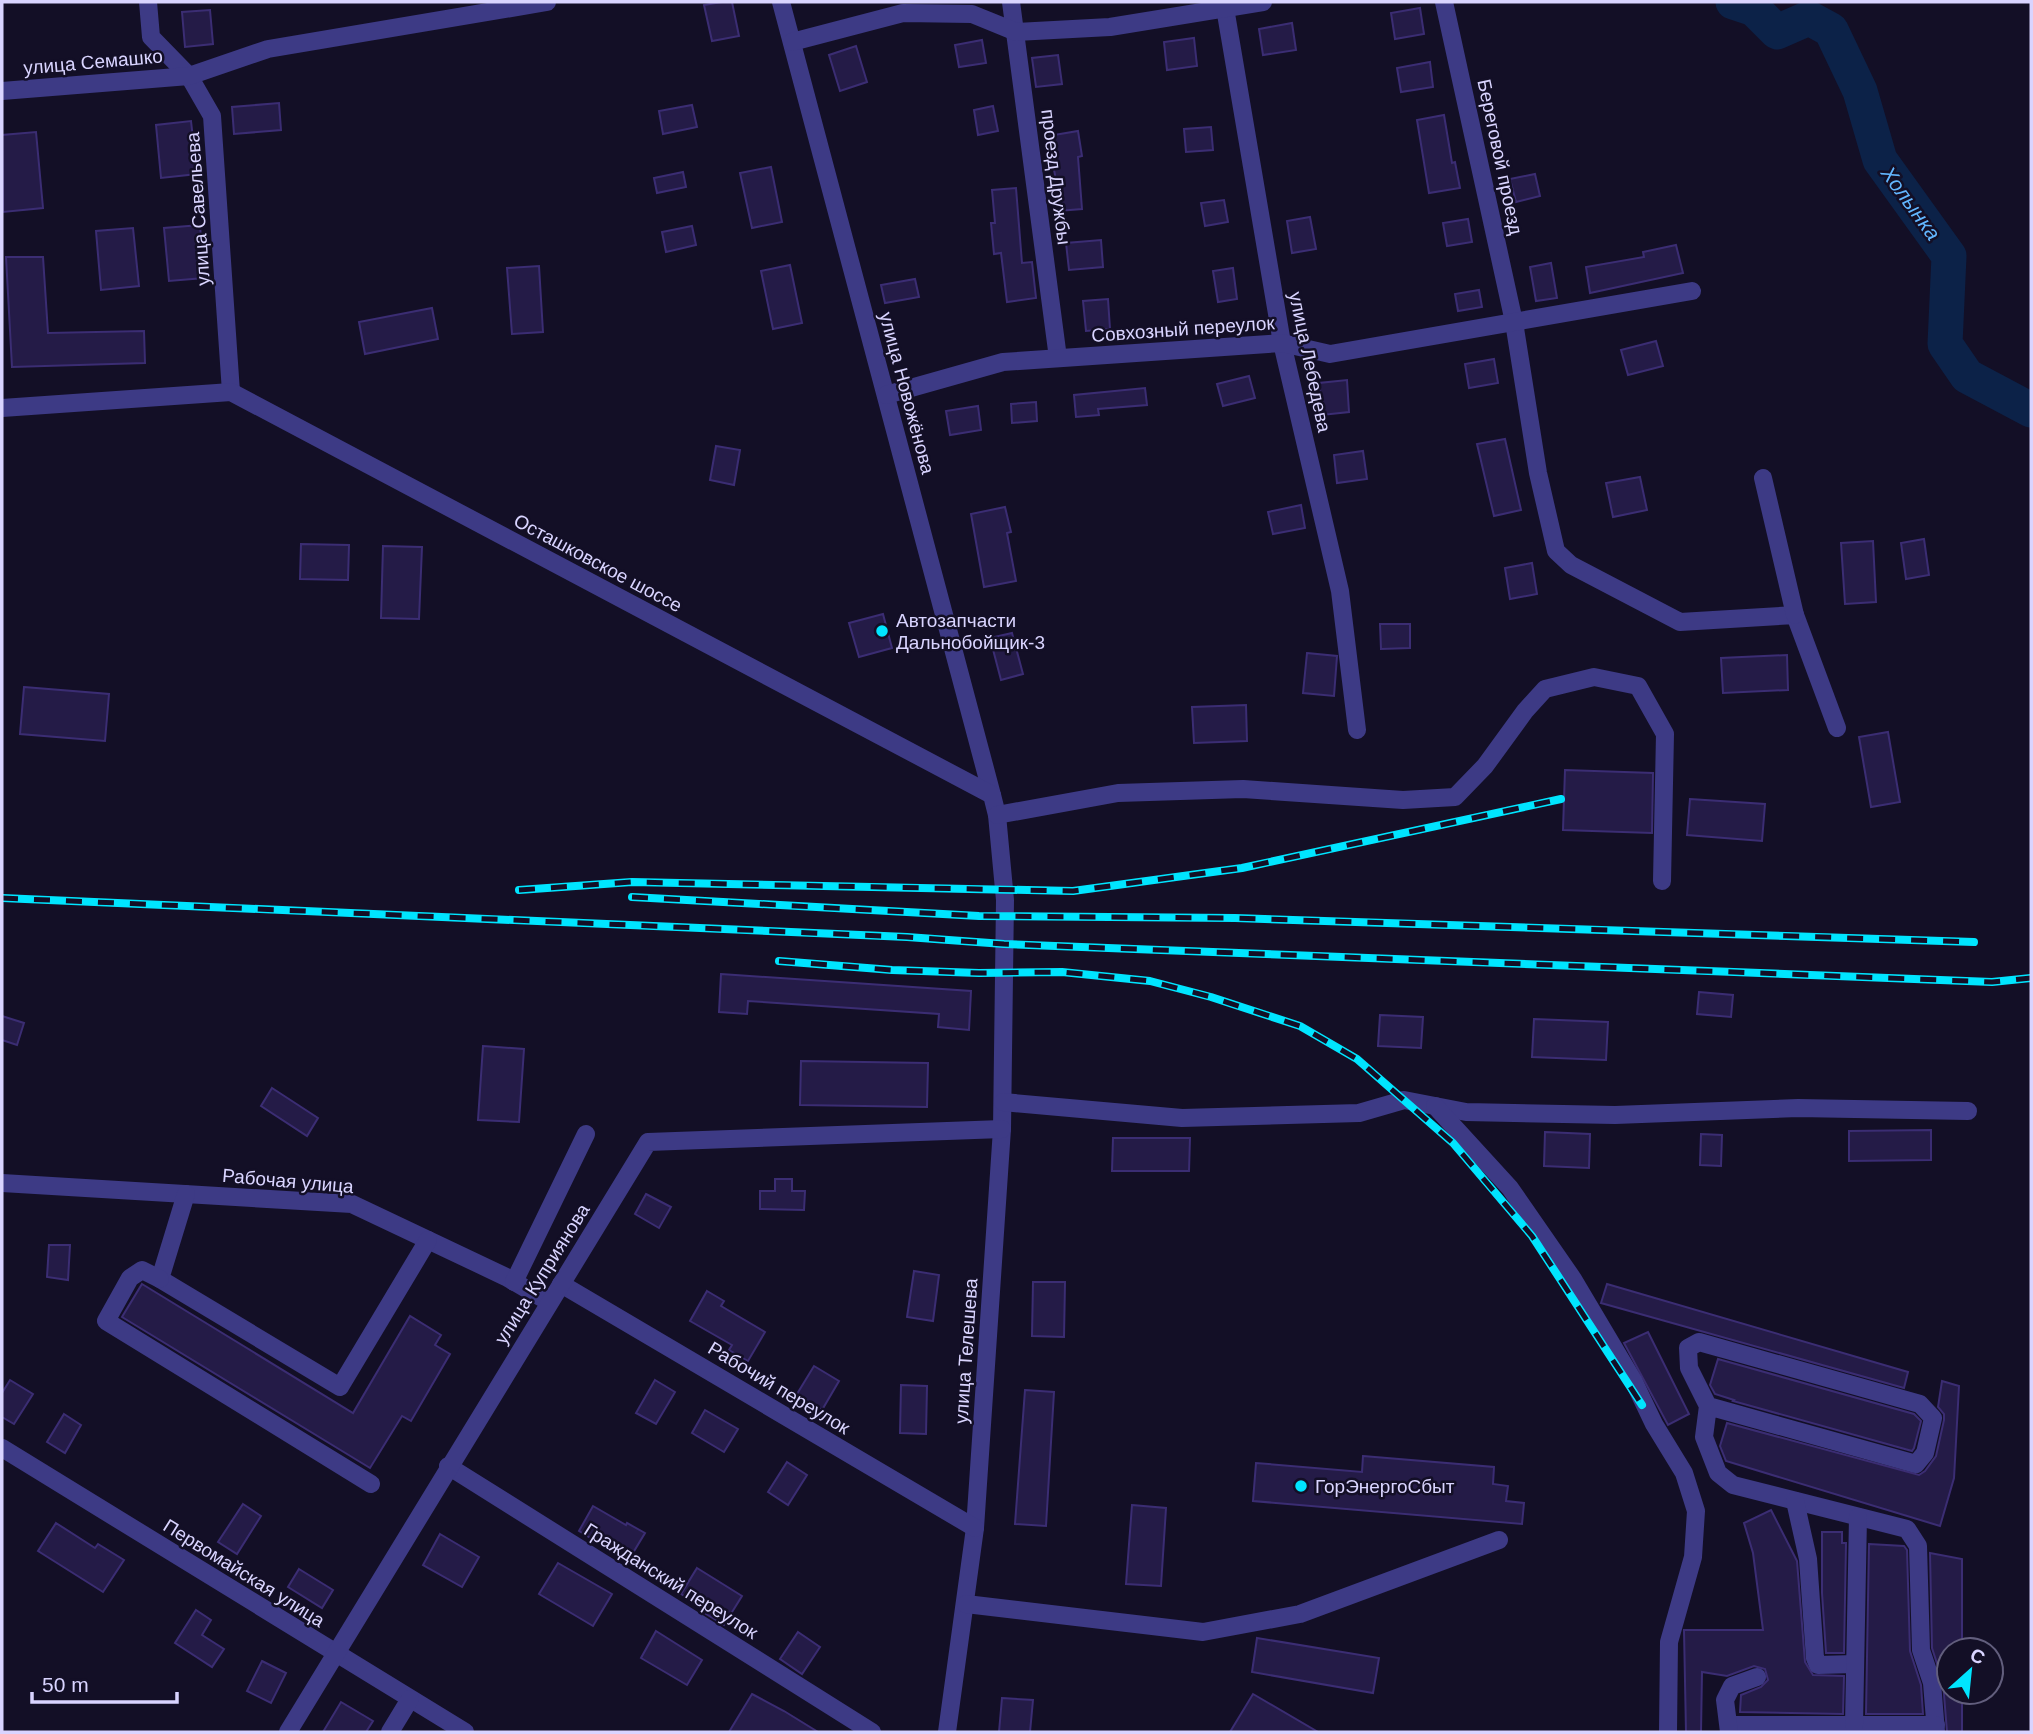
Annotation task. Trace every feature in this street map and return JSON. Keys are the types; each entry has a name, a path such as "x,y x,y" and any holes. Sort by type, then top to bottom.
{"street":[{"name":"улица Савельева","path":"148,2 151,37 189,76 212,116 231,392"},
{"name":"улица Семашко","path":"2,91 189,76 268,49 547,2"},
{"name":"улица Новожёнова","path":"781,2 992,795"},
{"name":"проезд Дружбы","path":"1011,2 1058,358"},
{"path":"792,42 903,13 972,14 1016,32 1110,27 1224,5 1263,2"},
{"name":"Береговой проезд","path":"1444,2 1514,322 1538,473 1556,551 1571,565 1680,622 1795,615"},
{"name":"улица Лебедева","path":"1224,5 1282,343 1340,591 1357,730"},
{"name":"Совхозный переулок","path":"886,395 1003,362 1282,343 1329,354 1692,291"},
{"path":"2,408 231,392"},
{"name":"Осташковское шоссе","path":"231,392 992,795"},
{"path":"1763,478 1795,615 1837,728"},
{"path":"992,795 997,815 1118,793 1243,789 1402,800 1455,797 1485,766 1525,711 1545,689 1594,677 1638,686 1665,734 1662,881"},
{"name":"улица Телешева","path":"947,1732 975,1528 1002,1129 1005,900 997,815"},
{"path":"1003,1102 1182,1118 1359,1113 1404,1100 1465,1112 1615,1115 1798,1108 1968,1111"},
{"path":"1434,1106 1510,1188 1573,1279 1684,1473 1696,1511 1696,1523 1693,1557 1669,1642 1668,1732"},
{"name":"улица Куприянова","path":"288,1732 648,1142 1002,1129"},
{"path":"514,1282 586,1134"},
{"name":"Рабочая улица","path":"2,1183 352,1204 514,1282 549,1302"},
{"path":"160,1279 186,1194"},
{"path":"371,1484 106,1321 130,1278 142,1270 340,1387 428,1240"},
{"name":"Рабочий переулок","path":"561,1283 975,1528"},
{"path":"1708,1406 1916,1464 1925,1453 1933,1418 1920,1404 1699,1342 1688,1348 1689,1368 1708,1406 1704,1437 1718,1473 1733,1485 1907,1529 1918,1546 1921,1650 1932,1683 1936,1728 1854,1725 1729,1729 1725,1700 1731,1686 1757,1677"},
{"name":"Первомайская улица","path":"2,1448 465,1732"},
{"name":"Гражданский переулок","path":"448,1466 872,1732"},
{"path":"1795,1501 1808,1559 1815,1658 1818,1665 1855,1664"},
{"path":"1854,1725 1858,1517"},
{"path":"966,1604 1203,1632 1300,1614 1499,1540"},
{"path":"390,1732 410,1699"}],"building":[{"path":"732,2 739,36 712,41 704,5"},
{"path":"1420,8 1424,34 1395,39 1391,13"},
{"path":"210,10 213,44 185,47 182,12"},
{"path":"1292,23 1296,50 1263,55 1259,29"},
{"path":"1194,38 1197,66 1167,70 1164,42"},
{"path":"982,40 986,63 959,67 955,45"},
{"path":"856,46 867,82 840,91 829,55"},
{"path":"1058,55 1062,84 1036,87 1032,58"},
{"path":"1430,62 1433,87 1401,92 1397,68"},
{"path":"279,103 281,130 234,134 232,107"},
{"path":"692,105 697,127 663,134 659,111"},
{"path":"993,106 998,131 978,135 974,110"},
{"path":"1444,115 1452,163 1455,162 1460,188 1429,193 1417,120"},
{"path":"191,121 197,174 161,178 156,125"},
{"path":"1211,127 1213,150 1186,152 1184,129"},
{"path":"1078,131 1082,156 1078,157 1082,209 1058,211 1048,136"},
{"path":"36,132 43,208 3,212 2,135"},
{"path":"771,167 782,222 752,228 740,173"},
{"path":"683,172 686,187 657,193 654,178"},
{"path":"1535,174 1540,196 1516,202 1510,179"},
{"path":"1016,188 1022,263 1032,262 1036,298 1007,302 1001,253 994,254 992,190"},
{"path":"1224,200 1228,222 1205,226 1201,203"},
{"path":"1310,217 1316,249 1292,253 1287,221"},
{"path":"1468,219 1472,242 1447,246 1443,223"},
{"path":"200,225 204,278 169,281 164,228"},
{"path":"692,226 696,245 666,252 662,232"},
{"path":"133,228 139,286 101,290 96,231"},
{"path":"1101,240 1103,267 1069,270 1066,243"},
{"path":"1676,245 1683,273 1590,293 1586,267 1644,257 1643,252"},
{"path":"6,257 43,257 48,333 144,331 145,363 12,367"},
{"path":"1551,263 1557,298 1536,301 1530,267"},
{"path":"790,265 802,323 773,329 761,271"},
{"path":"539,266 543,332 512,334 507,268"},
{"path":"1233,268 1237,299 1218,302 1213,271"},
{"path":"915,279 919,297 885,303 881,285"},
{"path":"1479,290 1482,307 1458,311 1455,294"},
{"path":"1108,299 1110,329 1086,331 1083,301"},
{"path":"432,308 438,339 365,354 359,322"},
{"path":"1656,341 1663,366 1628,375 1621,350"},
{"path":"1494,359 1498,383 1469,388 1465,364"},
{"path":"1249,376 1255,398 1223,406 1217,384"},
{"path":"1347,380 1349,412 1322,415 1319,383"},
{"path":"1145,388 1147,405 1098,409 1099,415 1076,417 1074,395"},
{"path":"1036,402 1037,421 1012,423 1011,404"},
{"path":"978,406 981,430 950,435 946,411"},
{"path":"1505,439 1521,510 1494,516 1477,444"},
{"path":"716,446 740,450 734,485 710,480"},
{"path":"1363,451 1367,479 1337,483 1334,455"},
{"path":"1640,477 1647,510 1613,517 1606,483"},
{"path":"1301,505 1305,528 1273,534 1268,512"},
{"path":"1005,507 1011,532 1007,533 1016,581 984,587 971,514"},
{"path":"1924,539 1929,575 1906,579 1901,543"},
{"path":"1873,541 1876,602 1845,604 1841,543"},
{"path":"301,544 349,545 348,580 300,579"},
{"path":"383,546 422,547 419,619 381,618"},
{"path":"1532,563 1537,594 1510,599 1505,568"},
{"path":"883,614 892,648 859,657 849,623"},
{"path":"1380,624 1410,624 1410,648 1381,649"},
{"path":"1012,633 1023,674 1001,680 990,638"},
{"path":"1307,653 1337,656 1334,696 1303,693"},
{"path":"1787,655 1788,690 1723,693 1721,658"},
{"path":"24,687 109,694 105,741 20,734"},
{"path":"1246,705 1247,741 1194,743 1192,707"},
{"path":"1888,732 1900,802 1871,807 1859,737"},
{"path":"1565,770 1653,773 1652,833 1563,830"},
{"path":"1690,799 1765,804 1762,841 1687,835"},
{"path":"721,974 971,991 969,1030 938,1027 939,1014 748,1001 747,1014 719,1012"},
{"path":"1699,992 1733,995 1731,1017 1697,1014"},
{"path":"1380,1015 1423,1017 1421,1048 1378,1046"},
{"path":"2,1016 24,1023 17,1045 2,1040"},
{"path":"1534,1019 1608,1022 1606,1060 1532,1057"},
{"path":"483,1046 524,1049 519,1122 478,1120"},
{"path":"801,1061 928,1063 927,1107 800,1105"},
{"path":"272,1088 318,1118 307,1136 261,1106"},
{"path":"1931,1130 1931,1160 1849,1161 1849,1131"},
{"path":"1545,1132 1590,1134 1589,1168 1544,1166"},
{"path":"1701,1134 1722,1135 1721,1166 1700,1165"},
{"path":"1113,1138 1190,1138 1189,1171 1112,1171"},
{"path":"775,1179 792,1179 792,1191 805,1191 804,1210 760,1209 760,1191 775,1191"},
{"path":"646,1194 671,1207 659,1228 635,1214"},
{"path":"49,1245 70,1245 68,1280 47,1277"},
{"path":"914,1271 939,1275 933,1321 907,1317"},
{"path":"1033,1282 1065,1282 1064,1337 1032,1336"},
{"path":"142,1284 353,1413 410,1316 441,1335 435,1345 450,1354 411,1421 402,1416 370,1468 122,1317"},
{"path":"1607,1284 1908,1372 1904,1388 1601,1303"},
{"path":"707,1291 724,1301 721,1306 765,1332 748,1361 729,1350 732,1345 690,1321"},
{"path":"1648,1332 1689,1414 1668,1425 1624,1343"},
{"path":"1718,1359 1914,1414 1921,1421 1914,1448 1912,1451 1715,1394 1710,1385"},
{"path":"814,1366 839,1381 822,1410 797,1394"},
{"path":"10,1380 33,1394 14,1424 2,1417 2,1393"},
{"path":"655,1380 675,1392 656,1424 636,1413"},
{"path":"1942,1381 1959,1386 1954,1478 1940,1526 1726,1461 1720,1446 1727,1423 1919,1475 1936,1456 1944,1420 1944,1414 1938,1407"},
{"path":"901,1385 927,1386 926,1434 900,1433"},
{"path":"1025,1390 1054,1392 1046,1526 1015,1524"},
{"path":"705,1410 738,1429 724,1452 692,1433"},
{"path":"64,1414 81,1425 65,1453 47,1442"},
{"path":"1363,1456 1494,1467 1493,1484 1508,1486 1506,1501 1524,1503 1522,1524 1253,1501 1256,1463 1362,1472"},
{"path":"787,1462 807,1475 788,1505 768,1492"},
{"path":"243,1504 261,1516 237,1554 218,1542"},
{"path":"1132,1505 1166,1508 1161,1586 1126,1584"},
{"path":"593,1506 645,1533 628,1561 579,1531"},
{"path":"1771,1510 1797,1561 1805,1662 1813,1675 1844,1676 1843,1714 1740,1712 1741,1695 1761,1687 1768,1680 1765,1669 1754,1666 1727,1676 1702,1672 1701,1732 1686,1732 1684,1630 1763,1630 1753,1553 1744,1523"},
{"path":"56,1523 95,1548 98,1544 124,1560 103,1592 38,1551"},
{"path":"1822,1532 1842,1532 1842,1543 1846,1543 1844,1653 1826,1653"},
{"path":"440,1534 479,1557 462,1587 423,1565"},
{"path":"1869,1544 1904,1546 1907,1550 1910,1651 1921,1685 1923,1714 1866,1714"},
{"path":"1930,1553 1962,1559 1962,1636 1935,1636 1935,1657 1932,1648"},
{"path":"558,1563 612,1594 593,1626 539,1594"},
{"path":"697,1568 742,1596 724,1625 681,1594"},
{"path":"299,1569 333,1590 322,1608 288,1587"},
{"path":"196,1610 211,1620 202,1635 224,1649 212,1667 175,1643"},
{"path":"656,1631 702,1660 687,1685 641,1658"},
{"path":"798,1632 820,1647 802,1674 780,1659"},
{"path":"1257,1638 1379,1658 1373,1693 1252,1672"},
{"path":"262,1661 286,1673 271,1703 247,1691"},
{"path":"752,1694 784,1711 818,1732 729,1732"},
{"path":"1253,1694 1318,1732 1230,1732"},
{"path":"1002,1698 1033,1700 1030,1732 999,1732"},
{"path":"341,1702 373,1721 366,1732 323,1732"},
{"path":"1945,1706 1962,1706 1962,1732 1947,1732"}],"waterway":[{"name":"Холынка","path":"1733,2 1754,9 1777,32 1809,18 1831,30 1860,91 1880,160 1949,256 1945,344 1967,376 2031,410"}],"railway":[{"path":"519,890 632,882 1073,891 1242,868 1561,799"},
{"path":"632,897 979,916 1235,918 1974,942"},
{"path":"2,898 907,937 1004,944 1992,982 2031,978"},
{"path":"779,961 892,970 1062,972 1150,981 1211,997 1300,1026 1357,1059 1453,1143 1532,1236 1642,1405"}],"place":[{"name":"Автозапчасти Дальнобойщик-3","path":"882,631"},
{"name":"ГорЭнергоСбыт","path":"1301,1486"}]}
